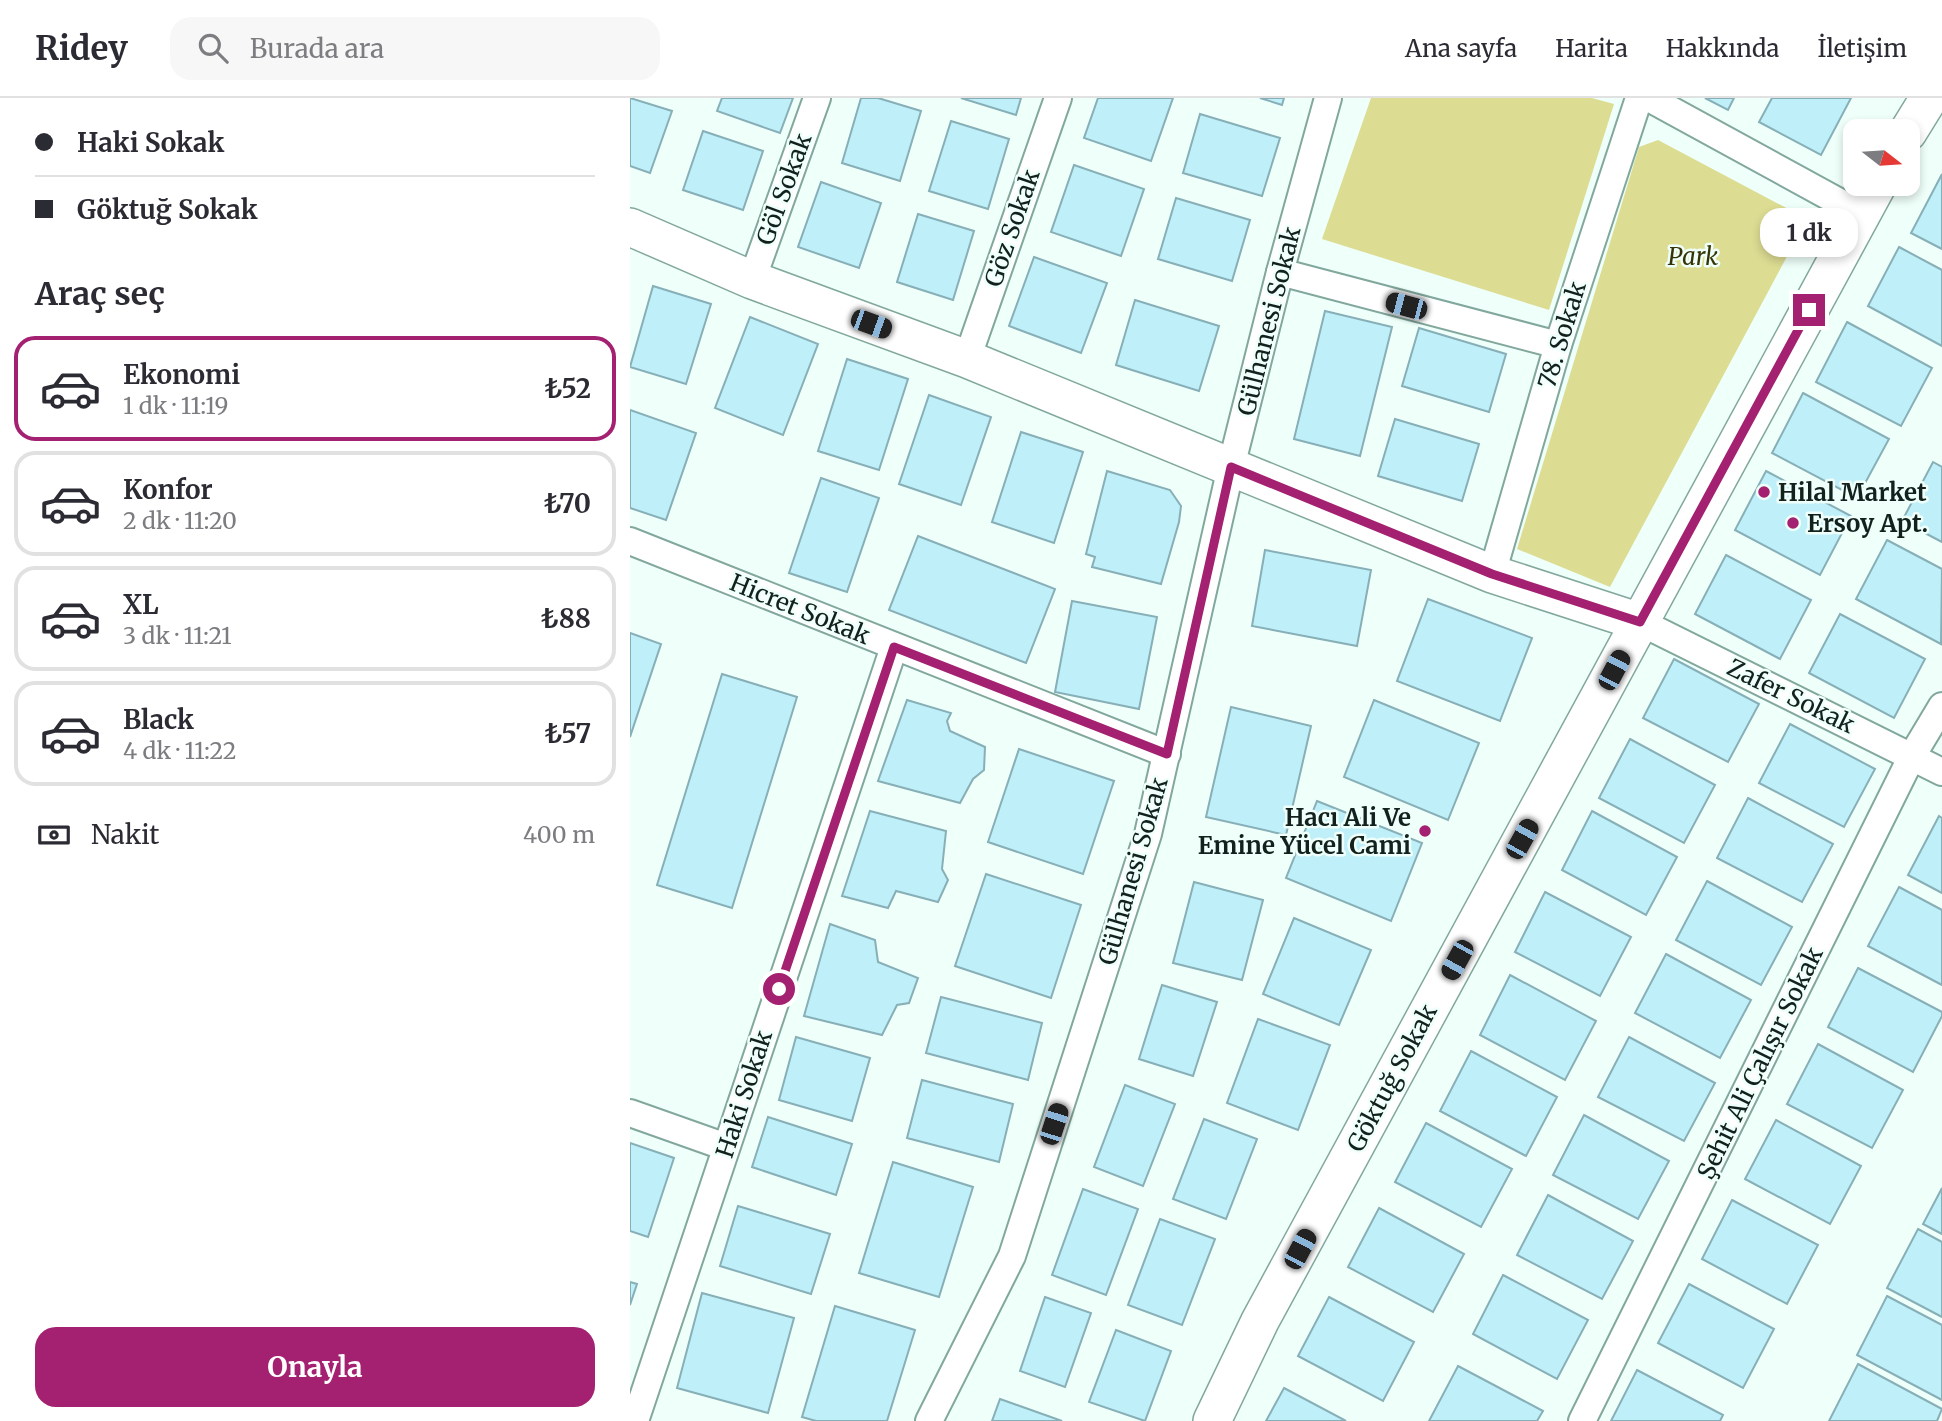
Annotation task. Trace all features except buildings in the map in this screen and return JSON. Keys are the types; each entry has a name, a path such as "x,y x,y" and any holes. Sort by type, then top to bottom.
{"street":[{"name":"Göl Sokak","path":"752,280 817,98"},
{"name":"Göz Sokak","path":"967,359 1058,98"},
{"name":"Gülhanesi Sokak","path":"929,1421 1012,1256 1149,834 1231,467 1280,272 1328,98"},
{"name":"78. Sokak","path":"1492,574 1558,345 1639,98"},
{"path":"1649,98 1870,199"},
{"path":"1915,119 1929,98"},
{"name":"Göktuğ Sokak","path":"1212,1421 1260,1321 1870,199"},
{"path":"630,228 752,280 967,359 1492,574 1640,622"},
{"path":"1280,272 1558,345"},
{"name":"Hicret Sokak","path":"630,541 1167,754"},
{"name":"Zafer Sokak","path":"1640,622 1942,772"},
{"name":"Haki Sokak","path":"635,1421 894,647"},
{"name":"Şehit Ali Çalışır Sokak","path":"1582,1421 1912,756 1942,706"},
{"path":"630,1113 726,1147"}],"green space":[{"path":"1371,98 1592,98 1614,104 1549,310 1322,239"},
{"name":"Park","path":"1658,140 1807,219 1610,587 1517,549 1639,147"}],"place":[{"name":"Hilal Market","path":"1764,492"},
{"name":"Ersoy Apt.","path":"1793,523"},
{"name":"Hacı Ali Ve Emine Yücel Cami","path":"1425,831"}],"route":[{"path":"779,989 894,647 1167,754 1231,467 1492,574 1640,622 1809,310"}]}
